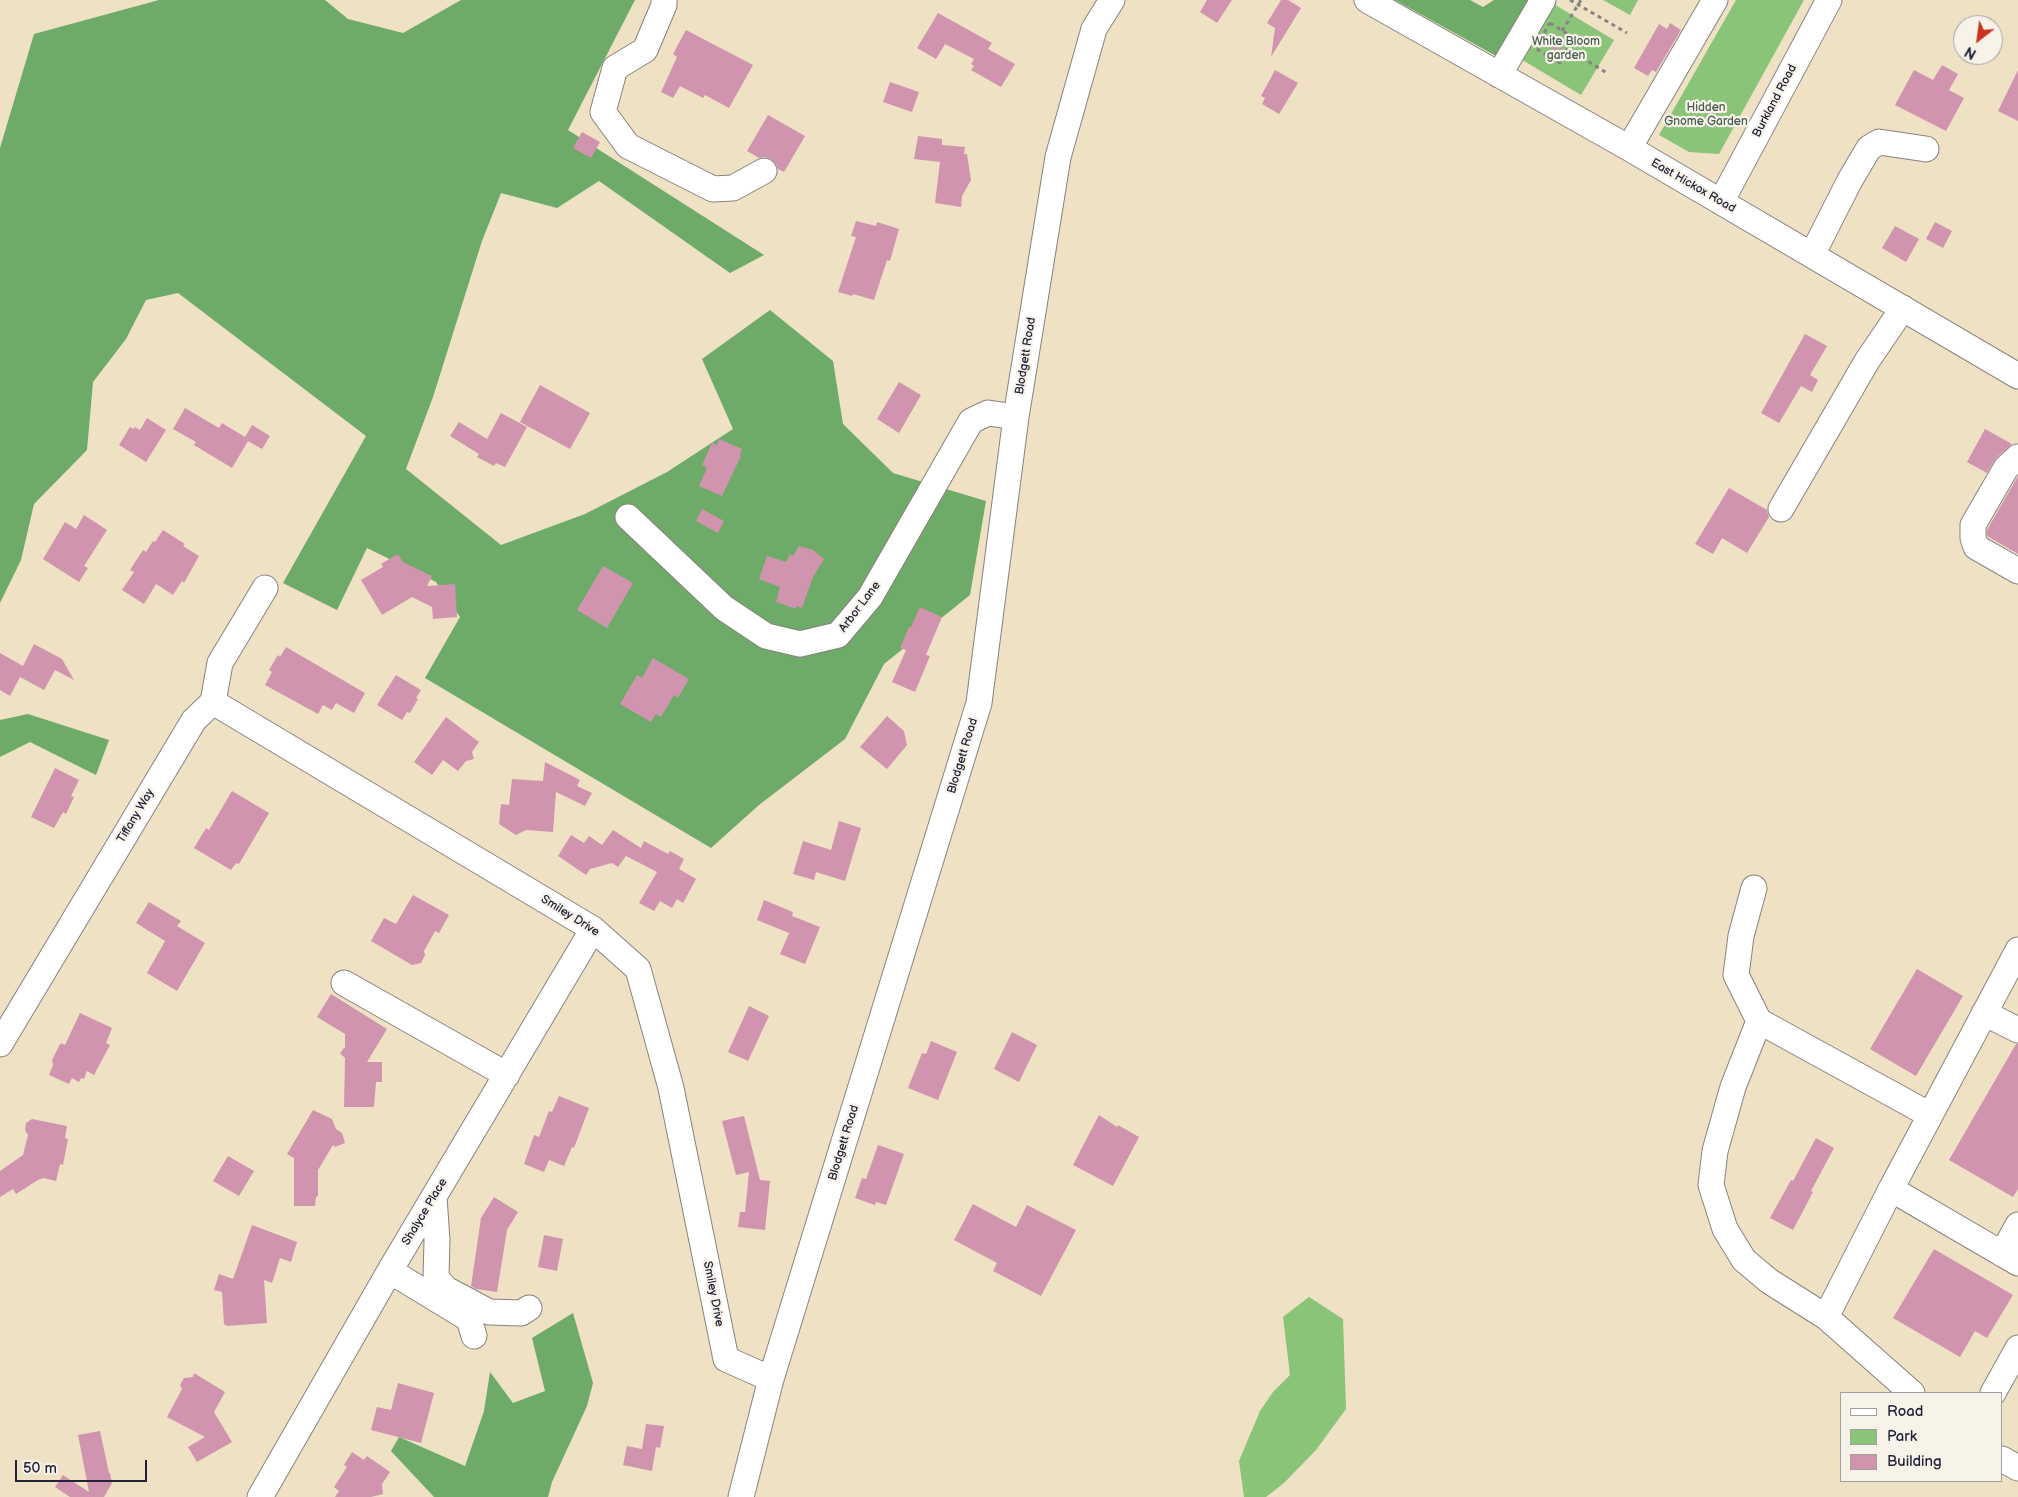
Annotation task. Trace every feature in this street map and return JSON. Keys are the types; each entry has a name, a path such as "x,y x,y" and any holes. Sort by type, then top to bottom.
{"street":[{"path":"664,0 664,5 645,50 615,68 602,112 628,146 713,189 733,188 764,171"},
{"name":"Blodgett Road","path":"741,1497 771,1379 979,703 1016,417 1058,158 1094,29 1112,0"},
{"name":"East Hickox Road","path":"1367,0 1629,148 2018,376"},
{"path":"1499,75 1543,0"},
{"path":"1629,148 1715,0"},
{"name":"Burkland Road","path":"1721,202 1829,0"},
{"path":"1812,255 1850,180 1869,148 1879,142 1926,149"},
{"path":"1781,509 1867,360 1903,308"},
{"name":"Arbor Lane","path":"628,516 724,608 766,636 800,644 838,635 870,597 971,421 988,413 1016,417"},
{"path":"2018,457 2003,472 1973,525 1973,538 1976,547 2018,571"},
{"path":"213,702 220,663 265,588"},
{"name":"Smiley Drive","path":"213,702 593,929 638,969 671,1088 726,1359 771,1379"},
{"name":"Tiffany Way","path":"0,1044 194,720 213,702"},
{"path":"1754,888 1741,936 1736,975 1759,1021 1930,1115"},
{"name":"Shalyce Place","path":"260,1497 390,1271 593,929"},
{"path":"1826,1317 2018,950"},
{"path":"344,983 506,1075"},
{"path":"1984,1013 2018,1030"},
{"path":"1759,1021 1733,1087 1715,1150 1711,1185 1725,1229 1744,1260 1769,1281 1826,1317 1911,1392"},
{"path":"1891,1190 2010,1258 2018,1225"},
{"path":"434,1197 437,1240 436,1278 446,1290 489,1312 521,1313 529,1308"},
{"path":"390,1271 468,1319 474,1336"},
{"path":"1995,1392 2018,1348"},
{"path":"2003,1459 2018,1468"}],"path":[{"path":"1570,0 1627,33"},
{"path":"1562,30 1581,0"},
{"path":"1550,23 1574,38 1568,49 1560,62 1535,48 1550,23"},
{"path":"1568,49 1606,73"}],"green space":[{"path":"159,0 325,0 348,19 403,33 461,0 635,0 568,130 764,255 730,273 599,181 557,208 501,193 482,241 433,397 406,469 501,545 585,514 667,472 733,429 702,359 770,310 833,361 843,424 893,473 986,501 970,595 884,664 845,739 759,805 711,848 425,678 460,617 436,582 367,548 337,610 283,583 366,436 178,293 146,300 126,339 93,382 87,450 34,504 21,560 0,603 0,148 34,34"},
{"path":"1395,0 1470,0 1483,7 1494,0 1532,0 1498,57"},
{"path":"1603,0 1638,0 1630,15"},
{"name":"Hidden Gnome Garden","path":"1736,0 1804,0 1719,154 1689,152 1659,135"},
{"name":"White Bloom garden","path":"1552,3 1614,40 1581,95 1519,58"},
{"path":"28,714 109,740 96,775 30,742 0,757 0,720"},
{"path":"1309,1297 1343,1319 1346,1409 1316,1450 1284,1483 1266,1497 1244,1497 1239,1461 1260,1411 1273,1392 1290,1375 1283,1317"},
{"path":"573,1313 593,1383 587,1406 552,1482 548,1497 434,1497 391,1451 399,1437 465,1466 484,1411 490,1372 513,1403 545,1391 532,1338"}],"building":[{"path":"1207,0 1232,0 1217,23 1200,12"},
{"path":"1281,0 1288,0 1301,8 1271,57 1275,28 1267,23"},
{"path":"938,13 992,43 988,49 1015,64 1001,87 971,70 974,66 971,64 974,59 945,44 936,59 917,48"},
{"path":"1670,23 1681,30 1656,72 1652,70 1648,76 1634,68 1659,24 1667,29"},
{"path":"686,30 753,65 729,108 705,95 703,98 680,86 673,98 661,92 677,57 673,54"},
{"path":"1554,33 1563,39 1563,45 1559,50 1552,49 1549,45"},
{"path":"1942,65 1958,74 1949,90 1964,98 1946,131 1895,105 1914,70 1933,80"},
{"path":"1275,70 1298,83 1279,114 1262,104 1265,98 1261,96"},
{"path":"2018,70 2018,121 1998,111"},
{"path":"890,82 919,92 912,112 883,102"},
{"path":"768,115 805,136 784,172 778,169 771,159 759,158 747,151"},
{"path":"582,132 600,142 591,158 573,148"},
{"path":"918,136 942,139 942,145 965,147 964,154 967,154 971,180 962,196 961,207 935,203 940,162 914,159"},
{"path":"856,221 876,226 877,222 899,229 890,261 887,260 874,300 838,292 856,237 851,236"},
{"path":"1935,222 1952,231 1943,248 1926,239"},
{"path":"1895,226 1919,239 1906,262 1882,248"},
{"path":"1805,334 1827,346 1810,375 1818,380 1812,392 1801,386 1779,423 1761,413"},
{"path":"899,382 921,395 899,433 877,419"},
{"path":"540,385 590,413 570,449 520,422"},
{"path":"185,408 219,428 222,423 245,437 252,425 270,436 262,449 248,441 232,468 194,445 196,442 173,429"},
{"path":"501,413 527,427 505,467 496,463 494,466 477,457 479,454 450,436 459,422 487,439"},
{"path":"147,418 166,430 146,462 119,445 130,427 140,430"},
{"path":"1985,429 2012,444 1996,458 1987,473 1967,462"},
{"path":"719,439 742,449 741,456 722,496 699,486 707,468 702,465 712,443 717,445"},
{"path":"2018,476 2018,554 1987,536 1987,530"},
{"path":"1729,488 1767,510 1769,517 1747,553 1722,538 1713,554 1695,544"},
{"path":"702,509 724,521 718,533 696,521"},
{"path":"84,515 107,530 84,566 88,568 79,582 43,559 65,522 76,529"},
{"path":"163,530 185,544 183,546 199,556 184,583 182,581 173,595 156,584 144,604 122,590 134,572 130,570 143,550 146,552"},
{"path":"799,546 813,550 824,559 813,577 802,608 796,606 796,609 776,602 780,587 759,579 767,556 786,562 790,554 793,556"},
{"path":"398,554 403,562 432,576 427,586 455,584 457,617 433,619 432,607 412,597 382,615 361,580 383,567 381,564"},
{"path":"603,566 633,583 607,628 577,610"},
{"path":"920,607 942,617 926,655 930,656 915,692 892,682 906,650 900,648"},
{"path":"34,644 62,659 74,680 55,670 44,690 20,677 10,696 0,690 0,653 23,666"},
{"path":"286,647 365,693 354,713 336,703 332,710 323,705 318,714 265,685 272,672 269,670 278,655 280,657"},
{"path":"653,658 689,679 678,698 674,695 661,717 656,714 651,722 620,704 637,675 642,678"},
{"path":"396,675 421,690 410,713 407,712 402,720 377,705"},
{"path":"887,716 904,731 907,745 887,769 860,747"},
{"path":"446,717 479,742 472,752 474,759 466,761 458,771 443,760 432,775 414,762"},
{"path":"545,762 580,780 577,786 592,793 585,806 556,792 553,832 526,830 516,835 499,824 501,804 509,805 512,779 543,781"},
{"path":"55,768 79,780 71,796 74,797 66,814 63,812 54,828 31,817"},
{"path":"232,791 269,813 239,864 236,863 231,870 194,848 206,828 209,830"},
{"path":"839,821 861,828 845,881 816,872 814,880 793,874 803,841 831,850"},
{"path":"613,830 641,848 644,841 668,854 670,851 684,859 679,869 696,879 683,903 677,899 672,908 660,901 654,911 639,903 657,872 626,856 618,867 612,863 590,869 586,875 558,856 571,835 584,843 589,836 602,845"},
{"path":"413,895 449,915 439,933 435,931 424,951 425,955 421,963 412,965 371,941 384,918 396,924"},
{"path":"764,900 793,912 792,916 820,927 805,964 780,954 789,933 757,920"},
{"path":"149,902 181,921 177,926 205,943 177,991 147,973 165,941 136,923"},
{"path":"1917,969 1963,996 1916,1076 1870,1049"},
{"path":"331,994 387,1029 367,1062 382,1062 382,1082 376,1082 374,1107 344,1107 345,1058 340,1053 345,1047 345,1034 317,1017"},
{"path":"749,1006 769,1016 748,1061 728,1052"},
{"path":"80,1013 112,1028 106,1043 110,1045 94,1075 87,1071 84,1079 81,1078 79,1082 72,1078 69,1084 49,1075 53,1065 52,1060 59,1046 61,1043 65,1045"},
{"path":"1012,1032 1037,1045 1019,1082 994,1069"},
{"path":"931,1041 957,1052 938,1100 908,1088 922,1053 926,1054"},
{"path":"2016,1044 2018,1044 2018,1189 2013,1197 1949,1160"},
{"path":"559,1096 589,1108 574,1148 572,1147 564,1166 549,1160 544,1172 524,1164 534,1135 539,1137 549,1111 552,1112"},
{"path":"313,1110 332,1119 336,1129 342,1133 345,1143 335,1147 333,1145 318,1170 318,1196 316,1197 315,1206 294,1206 294,1158 287,1154"},
{"path":"1099,1115 1117,1127 1118,1125 1139,1137 1113,1186 1073,1165"},
{"path":"744,1116 760,1180 770,1181 765,1230 738,1227 740,1212 745,1212 749,1172 736,1175 722,1121"},
{"path":"32,1119 67,1126 65,1138 68,1139 63,1165 60,1164 56,1181 43,1178 16,1194 13,1189 0,1197 0,1171 23,1155 28,1135 25,1130 26,1123"},
{"path":"1816,1138 1834,1148 1793,1230 1770,1218"},
{"path":"878,1145 904,1154 886,1205 876,1202 875,1205 855,1198 862,1178 866,1179"},
{"path":"228,1156 254,1171 239,1196 213,1181"},
{"path":"494,1197 518,1212 507,1230 497,1292 476,1289 471,1286 481,1218"},
{"path":"973,1204 1016,1227 1027,1205 1076,1230 1041,1296 993,1271 997,1263 954,1240"},
{"path":"252,1225 297,1242 291,1262 280,1258 272,1283 264,1280 267,1323 226,1326 226,1324 224,1325 222,1292 214,1290 219,1274 233,1279"},
{"path":"544,1235 563,1239 557,1271 538,1267"},
{"path":"1934,1249 2013,1295 1987,1338 1975,1331 1960,1357 1893,1318"},
{"path":"194,1373 225,1392 214,1412 232,1442 197,1462 188,1447 205,1437 167,1417 182,1389 180,1385 184,1378 193,1377"},
{"path":"398,1383 434,1393 421,1443 371,1430 377,1407 391,1410"},
{"path":"646,1424 664,1426 660,1448 656,1447 652,1471 623,1465 627,1446 642,1449"},
{"path":"100,1431 112,1483 104,1497 70,1497 55,1487 63,1475 89,1492 78,1435"},
{"path":"352,1452 364,1460 367,1456 390,1472 382,1484 383,1494 371,1497 335,1497 339,1491 334,1487 347,1467 344,1465"}]}
